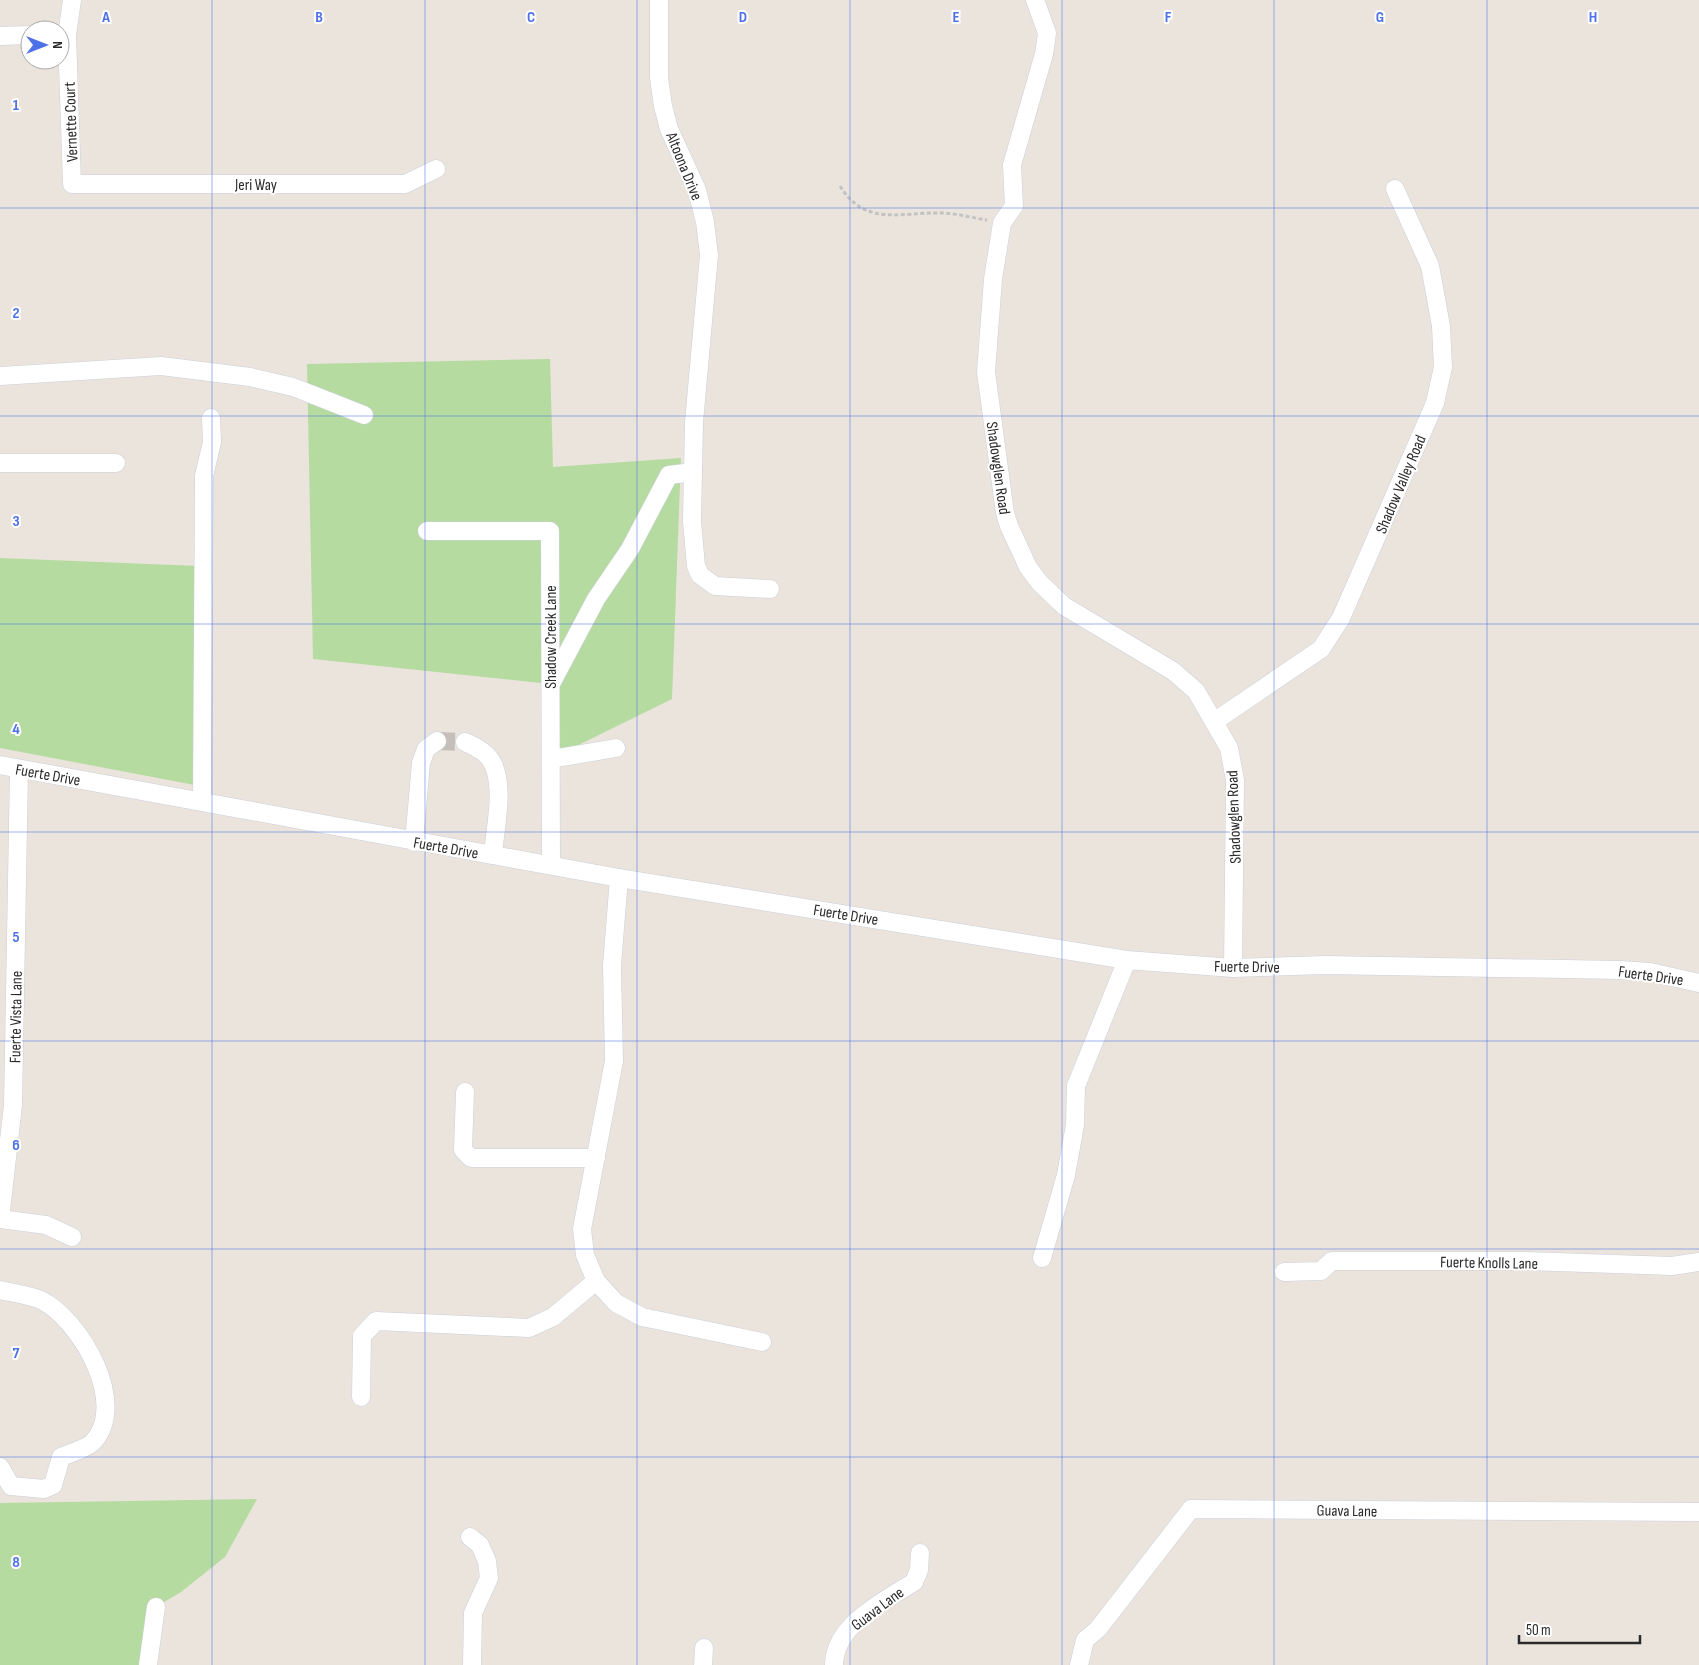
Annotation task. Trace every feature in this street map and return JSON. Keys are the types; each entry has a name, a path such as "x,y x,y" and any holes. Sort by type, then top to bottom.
{"street":[{"name":"Vernette Court","path":"67,20 72,0"},
{"name":"Altoona Drive","path":"659,0 659,78 663,106 669,129 697,190 705,222 709,255 694,422 692,521 696,566 700,575 715,586 770,589"},
{"name":"Shadowglen Road","path":"1035,0 1046,33 1044,54 1012,165 1014,206 1002,223 993,279 986,372 1004,513 1014,540 1028,568 1057,600 1173,671 1196,691 1214,720 1228,748 1235,780 1233,968"},
{"path":"0,36 20,36"},
{"name":"Vernette Court","path":"66,70 72,184"},
{"name":"Jeri Way","path":"72,184 405,184 436,169"},
{"name":"Shadow Valley Road","path":"1214,720 1321,649 1341,618 1435,403 1443,367 1441,326 1430,266 1395,189"},
{"path":"0,376 161,366 250,377 293,387 364,415"},
{"path":"202,801 204,476 212,442 212,418"},
{"path":"0,463 116,463"},
{"path":"550,684 596,599 630,549 669,475 693,472"},
{"name":"Shadow Creek Lane","path":"427,531 550,531 551,865"},
{"path":"414,842 421,763 426,749 437,742"},
{"path":"464,742 480,749 494,765 498,802 492,855"},
{"path":"551,759 616,748"},
{"name":"Fuerte Drive","path":"0,766 202,801 414,842 619,878 1127,960 1233,968 1326,965 1620,970 1650,972 1699,983"},
{"name":"Fuerte Vista Lane","path":"19,770 13,1105 0,1219 46,1226 72,1238"},
{"path":"619,878 612,965 614,1060 582,1229 585,1255 596,1281 616,1304 642,1317 762,1342"},
{"path":"1042,1258 1066,1175 1075,1125 1076,1086 1127,960"},
{"path":"464,1092 463,1150 471,1158 596,1158"},
{"name":"Fuerte Knolls Lane","path":"1284,1272 1321,1271 1332,1261 1526,1261 1672,1266 1699,1262"},
{"path":"361,1397 362,1336 376,1321 529,1328 552,1317 596,1281"},
{"path":"0,1290 41,1300 65,1318 84,1343 97,1368 102,1382 105,1402 104,1419 99,1433 91,1444 61,1457 53,1485 44,1490 11,1486 0,1467"},
{"name":"Guava Lane","path":"1079,1665 1085,1640 1098,1629 1190,1509 1699,1512"},
{"path":"470,1538 480,1544 487,1561 489,1578 473,1614 472,1665"},
{"name":"Guava Lane","path":"834,1665 834,1653 848,1628 914,1582 919,1570 920,1553"},
{"path":"148,1665 156,1607"}],"path":[{"path":"840,186 849,200 875,215 942,213 1002,223"}],"green space":[{"path":"550,359 553,467 681,458 672,699 550,759 550,684 313,659 307,364"},
{"path":"0,558 199,566 200,786 0,748"},
{"path":"257,1499 225,1557 181,1592 156,1607 148,1665 0,1665 0,1503"}],"tunnel":[{"path":"437,741 465,742"}]}
